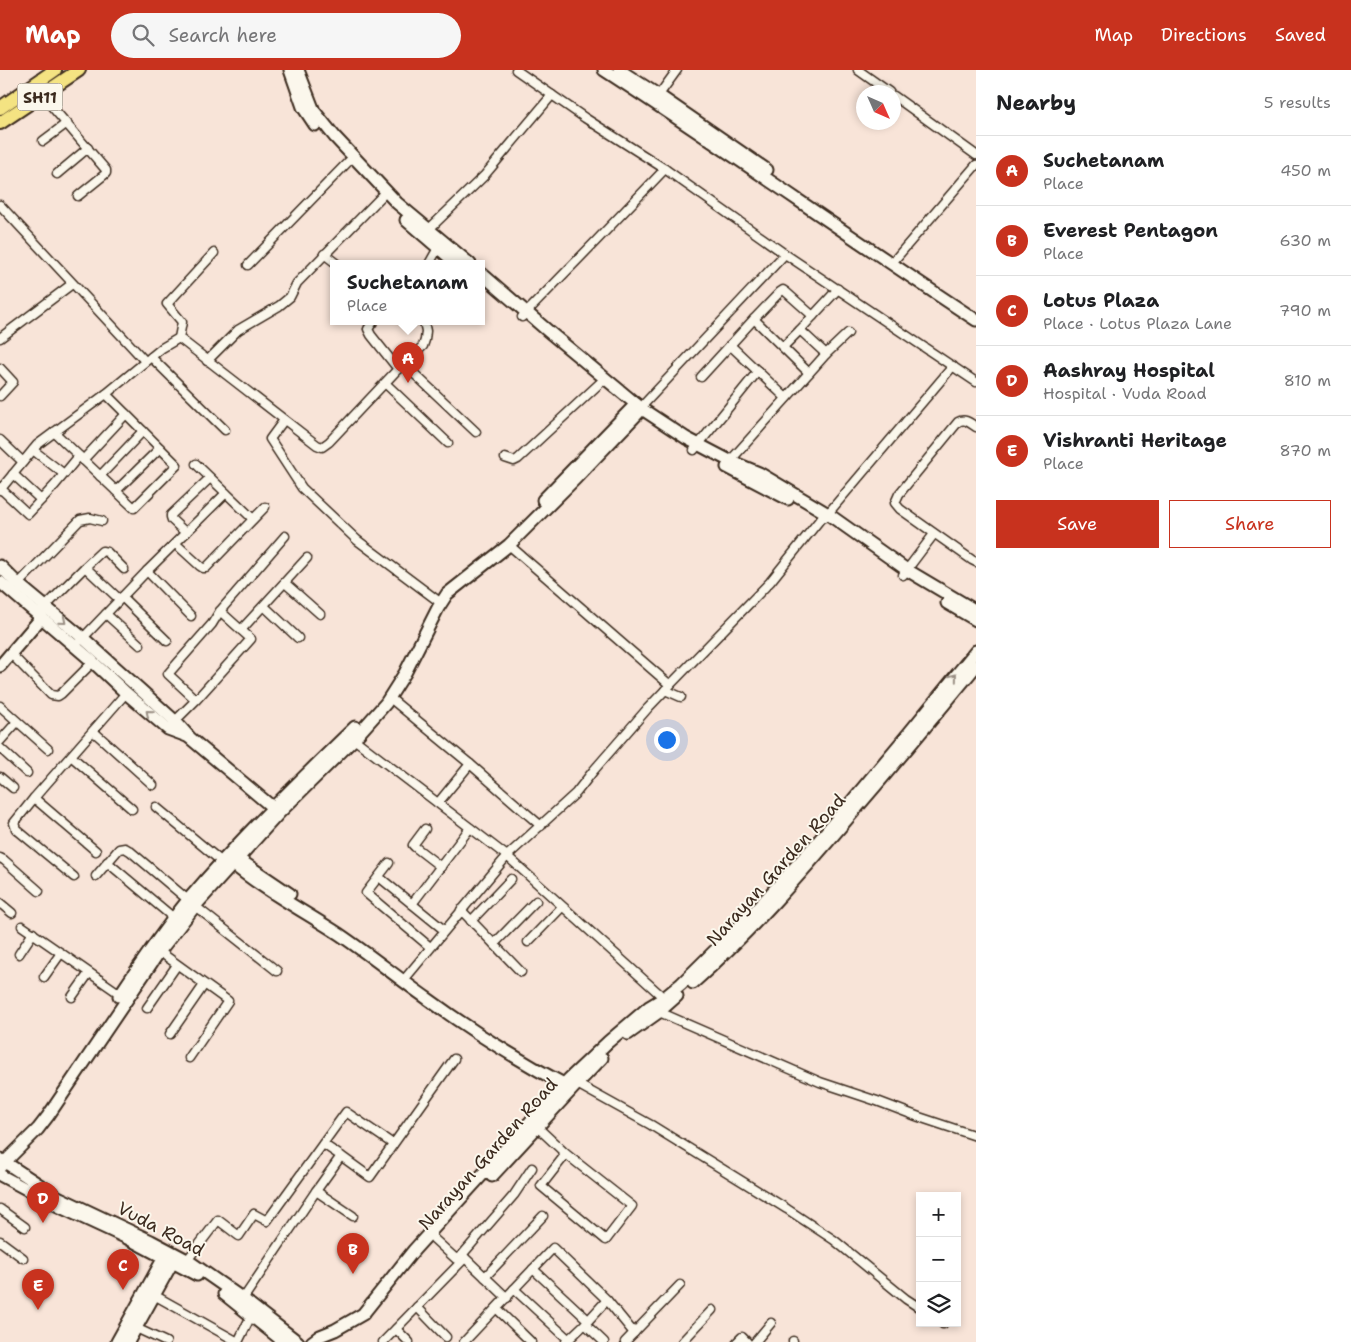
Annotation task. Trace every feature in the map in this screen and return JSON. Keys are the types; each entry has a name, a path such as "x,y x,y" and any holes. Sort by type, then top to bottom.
{"main road":[{"name":"SH11","path":"0,108 55,70"},
{"name":"SH11","path":"0,123 79,70"}],"street":[{"path":"290,70 303,107 321,132 348,162 381,196 464,260"},
{"path":"298,70 314,111 323,123 426,232 438,248 452,260"},
{"path":"516,70 584,118 665,169 785,254 976,382"},
{"path":"604,70 656,99"},
{"path":"619,70 656,99 976,320"},
{"path":"656,99 677,70"},
{"path":"858,70 879,85"},
{"path":"42,95 106,170 106,173 78,196"},
{"path":"426,232 488,172 552,95"},
{"path":"901,101 976,155"},
{"path":"43,141 67,123"},
{"path":"57,174 88,148"},
{"path":"248,265 348,162"},
{"path":"893,261 976,165"},
{"path":"524,314 665,169"},
{"path":"207,361 238,330 280,306 290,297 297,283 381,196"},
{"path":"0,205 72,284 148,359 225,430"},
{"path":"431,260 438,248"},
{"path":"126,414 64,474 28,514 0,489 37,445 106,394 162,348 179,338 182,322 167,304 214,253"},
{"path":"324,254 332,260"},
{"path":"5,1158 38,1129 48,1116 124,996 156,949 192,903 230,859 383,697 439,601 509,545 576,479 639,408 785,254"},
{"path":"893,261 976,311"},
{"path":"485,277 600,383 696,447 824,517"},
{"path":"0,338 72,284"},
{"path":"485,286 548,331 639,408"},
{"path":"783,347 838,289"},
{"path":"700,376 783,290 813,316"},
{"path":"754,319 809,373"},
{"path":"371,325 368,329 370,335 401,367 476,432"},
{"path":"179,338 284,420 322,447 423,346 425,340 424,325"},
{"path":"800,330 826,354"},
{"path":"730,461 826,354 848,333"},
{"path":"730,345 786,398"},
{"path":"405,978 506,856 576,793 668,687 770,582 953,366"},
{"path":"0,368 14,382 0,396"},
{"path":"696,447 758,371"},
{"path":"386,383 448,443"},
{"path":"505,458 514,461 518,459 600,383"},
{"path":"54,432 134,508 177,465 106,394"},
{"path":"276,810 354,738 390,698 405,673 444,590 509,535 639,408"},
{"path":"284,420 270,440 302,488 357,540 439,601"},
{"path":"976,427 964,420 958,422 899,494 896,501 900,509 976,562"},
{"path":"100,476 143,431"},
{"path":"0,440 23,462"},
{"path":"696,447 759,473 976,620"},
{"path":"116,492 160,448"},
{"path":"33,450 64,474"},
{"path":"196,464 253,519"},
{"path":"13,474 41,500"},
{"path":"186,533 172,520 171,515 210,478"},
{"path":"79,642 147,570 176,544 226,493"},
{"path":"176,544 200,566 206,568 265,507"},
{"path":"18,584 80,520 90,518 102,521"},
{"path":"905,573 934,534"},
{"path":"196,700 168,674 286,536"},
{"path":"509,545 668,687 682,697"},
{"path":"0,666 42,613 102,551 105,551 124,569"},
{"path":"242,630 307,558"},
{"path":"0,566 42,613"},
{"path":"85,567 167,642"},
{"path":"147,570 191,616"},
{"path":"905,573 976,611"},
{"path":"0,582 79,642 172,725"},
{"path":"285,583 320,614"},
{"path":"264,606 298,638"},
{"path":"172,725 252,639 220,611"},
{"path":"106,614 140,645"},
{"path":"79,642 93,662 126,693 190,738 276,810"},
{"path":"976,651 816,844 755,911 654,1009 820,1082 976,1136"},
{"path":"11,654 54,696 61,694 93,662"},
{"name":"Narayan Garden Road","path":"314,1340 363,1314 414,1250 432,1236 608,1042 654,1009 727,951 771,906 832,838 976,666"},
{"path":"74,877 14,826 14,823 126,693"},
{"path":"390,698 541,826"},
{"path":"0,706 48,749"},
{"path":"0,741 17,722"},
{"path":"94,731 154,785"},
{"path":"354,738 506,856 664,998"},
{"path":"0,748 27,772"},
{"path":"71,756 132,809"},
{"path":"438,803 470,764"},
{"path":"0,777 13,788"},
{"path":"34,798 96,851"},
{"path":"156,807 230,859 351,935 405,978 429,1000 499,1047 652,1125 834,1240 916,1305"},
{"path":"412,904 470,828"},
{"path":"425,829 413,845 440,867"},
{"path":"96,876 119,849 128,849 277,971"},
{"path":"0,858 39,891"},
{"path":"107,862 169,914 172,921"},
{"path":"390,863 366,893 430,947"},
{"path":"378,876 444,930"},
{"path":"471,921 510,879"},
{"path":"494,944 536,901"},
{"path":"0,903 12,913"},
{"path":"156,949 172,921 192,903"},
{"path":"528,942 562,906"},
{"path":"461,910 521,972"},
{"path":"22,926 124,996"},
{"path":"19,954 33,934"},
{"path":"156,949 228,1001 189,1058"},
{"path":"44,977 61,953"},
{"path":"147,1008 177,965"},
{"path":"72,996 89,972"},
{"path":"170,1034 204,985"},
{"path":"323,1144 370,1177 454,1059"},
{"path":"117,1342 175,1258 198,1245 218,1220 239,1236 254,1214 267,1221 346,1112 393,1144"},
{"path":"534,1124 566,1154 632,1206 606,1240 541,1186 566,1154"},
{"path":"241,1302 341,1156"},
{"name":"Vuda Road","path":"5,1158 58,1197 84,1208 175,1258 298,1342"},
{"path":"383,1342 463,1256 514,1195 532,1168"},
{"name":"Vuda Road","path":"0,1175 58,1206 175,1258"},
{"path":"316,1191 353,1216"},
{"path":"0,1209 25,1227"},
{"path":"484,1276 543,1216"},
{"path":"432,1236 456,1259 463,1256"},
{"path":"0,1241 23,1258"},
{"path":"464,1342 553,1248 607,1300 634,1333"},
{"path":"463,1256 507,1298"},
{"path":"128,1342 175,1258"},
{"path":"533,1269 604,1342"},
{"path":"626,1342 680,1285"},
{"path":"514,1289 567,1341 607,1300"},
{"path":"154,1295 238,1342 251,1316"},
{"name":"Vuda Road","path":"241,1302 251,1316 284,1342"},
{"path":"417,1307 446,1337"},
{"path":"497,1309 531,1342"},
{"path":"682,1342 712,1310"},
{"path":"755,1342 771,1323"},
{"path":"136,1328 166,1342"},
{"path":"396,1329 409,1342"},
{"path":"737,1342 742,1337 748,1342"}],"place":[{"name":"Suchetanam","path":"408,383"},
{"name":"Aashray Hospital","path":"43,1223"},
{"name":"Everest Pentagon","path":"353,1274"},
{"name":"Lotus Plaza","path":"123,1290"},
{"name":"Vishranti Heritage","path":"38,1310"}]}
